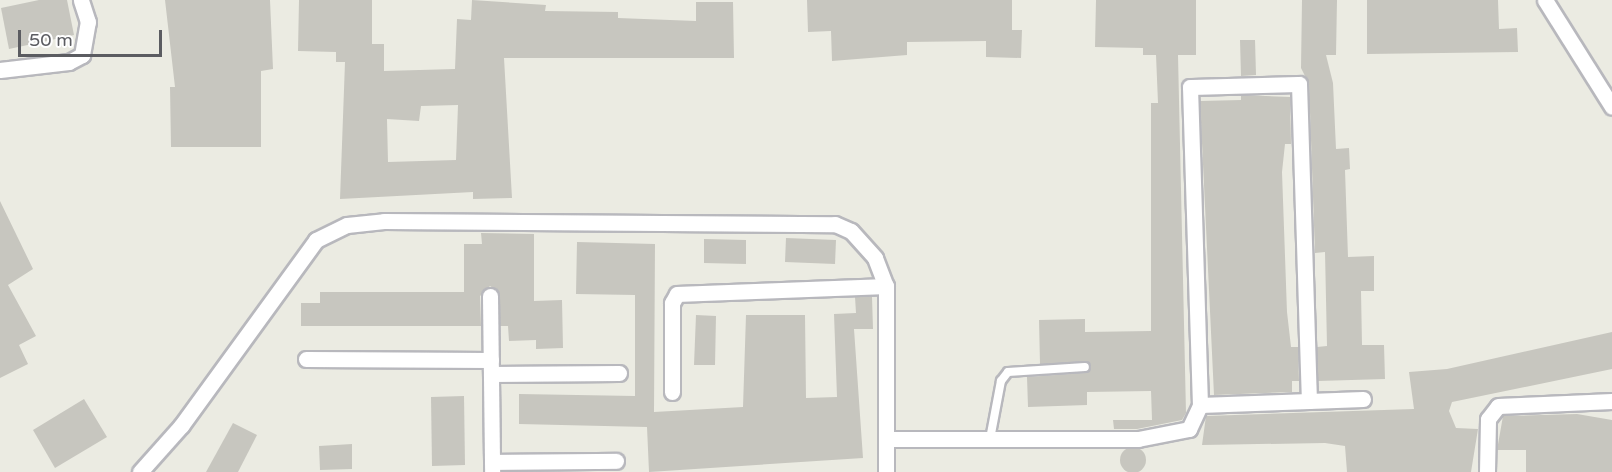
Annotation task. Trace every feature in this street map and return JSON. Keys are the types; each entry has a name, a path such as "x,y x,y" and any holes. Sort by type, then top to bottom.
{"street":[{"path":"0,70 69,62 81,56 88,22 81,0"},
{"path":"1545,0 1612,107"},
{"path":"887,439 1138,439 1189,429 1200,405 1190,87 1299,84 1309,401"},
{"path":"141,472 182,426 303,254 316,240 347,225 835,224 865,244 886,286 886,472"},
{"path":"672,392 672,303 677,294 886,286"},
{"path":"490,296 492,467 616,461"},
{"path":"306,359 619,373"},
{"path":"1200,405 1363,399"},
{"path":"1487,472 1488,419 1498,406 1612,401"}],"lane":[{"path":"990,439 1008,372 1085,367"}],"building":[{"path":"39,0 67,0 74,35 9,49 1,8"},
{"path":"165,0 270,0 273,69 261,71 261,147 171,147 170,87 175,87"},
{"path":"299,0 372,0 372,44 384,44 384,71 455,69 457,19 471,20 472,0 546,5 545,11 618,12 618,18 696,21 696,2 733,2 734,58 504,58 512,198 473,199 473,192 340,199 345,62 336,62 336,52 298,51","holes":["458,105 456,160 388,162 387,119 419,121 421,106"]},
{"path":"807,0 1012,0 1012,30 1022,30 1021,58 986,57 986,41 907,42 907,55 832,61 831,31 808,32"},
{"path":"1096,0 1196,0 1196,55 1178,55 1186,413 1182,420 1137,429 1114,429 1113,420 1152,420 1151,391 1087,392 1087,405 1028,407 1027,377 1085,373 1091,367 1085,361 1040,364 1039,320 1085,319 1085,332 1151,331 1151,103 1158,103 1156,55 1143,55 1143,48 1095,47"},
{"path":"1302,0 1337,0 1336,55 1326,55 1333,83 1336,149 1349,148 1350,169 1345,170 1348,257 1374,256 1374,291 1361,291 1362,345 1384,345 1385,379 1318,381 1317,347 1327,346 1325,252 1315,253 1309,84 1301,68"},
{"path":"1367,0 1498,0 1499,29 1517,28 1518,52 1367,54"},
{"path":"1240,40 1255,40 1256,75 1241,76"},
{"path":"1241,95 1290,97 1291,144 1285,144 1282,172 1287,312 1291,347 1298,347 1299,381 1292,381 1292,392 1214,395 1200,101 1241,100"},
{"path":"0,201 33,269 8,285 36,336 19,345 28,364 0,378"},
{"path":"481,233 534,234 534,301 562,300 563,348 536,349 536,340 509,341 508,326 500,326 499,292 490,286 480,296 481,326 301,326 301,303 320,303 320,292 464,292 464,244 482,244"},
{"path":"786,238 836,240 835,264 785,262"},
{"path":"704,239 746,240 746,264 704,263"},
{"path":"577,242 655,244 654,412 743,407 746,315 805,315 806,398 837,397 834,314 856,313 855,297 872,297 873,329 854,329 863,458 649,472 647,427 519,424 519,394 635,396 635,295 576,294"},
{"path":"696,315 716,316 715,365 694,365"},
{"path":"1612,332 1612,369 1452,402 1449,411 1456,428 1478,429 1471,472 1347,472 1345,446 1325,443 1202,445 1206,416 1414,409 1409,372 1447,369"},
{"path":"464,396 465,465 432,466 431,397"},
{"path":"84,399 107,437 55,468 33,430"},
{"path":"1577,414 1612,420 1612,472 1526,472 1526,450 1497,450 1503,416"},
{"path":"233,423 257,435 238,472 206,472"},
{"path":"352,444 352,469 320,470 319,446"},
{"path":"1133,447 1142,451 1146,460 1142,469 1133,473 1124,469 1120,460 1124,451"}]}
